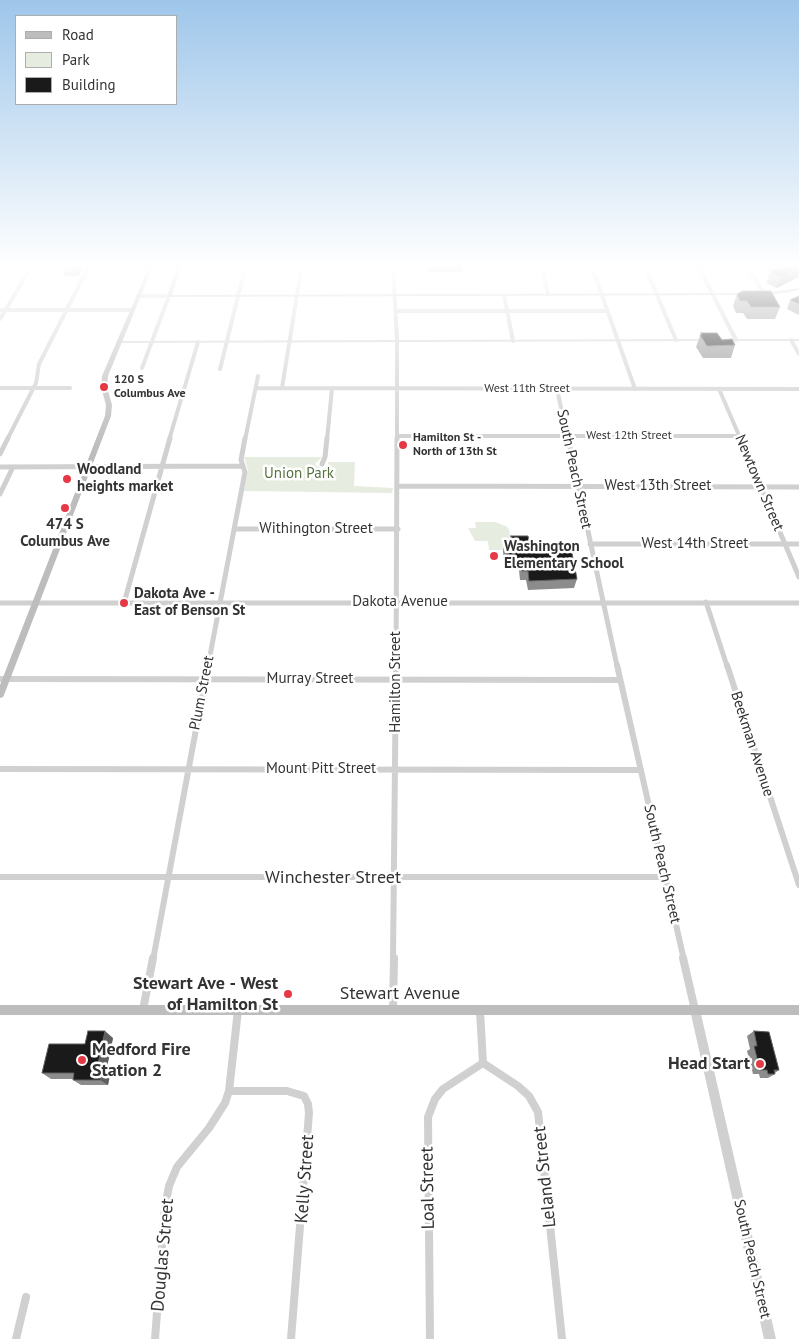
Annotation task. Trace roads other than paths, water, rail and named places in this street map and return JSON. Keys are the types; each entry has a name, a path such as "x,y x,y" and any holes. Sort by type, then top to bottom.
{"main road":[{"path":"0,695 3,679 36,603 108,415 109,405 104,382 125,326"},
{"name":"Stewart Avenue","path":"0,1010 799,1010"}],"street":[{"path":"0,454 34,388 40,364 59,326"},
{"path":"142,368 158,326"},
{"path":"220,369 230,326"},
{"path":"282,388 293,326"},
{"name":"Hamilton Street","path":"393,1010 398,602 397,326"},
{"path":"510,326 513,341"},
{"path":"612,326 634,389"},
{"path":"670,326 676,340"},
{"path":"729,326 736,340"},
{"path":"791,340 799,354"},
{"path":"119,342 799,340"},
{"path":"124,603 161,466 198,342"},
{"name":"Plum Street","path":"143,1010 245,472 241,460 258,376"},
{"path":"0,388 70,388"},
{"name":"West 11th Street","path":"256,388 799,389"},
{"path":"322,464 325,457 332,388"},
{"name":"South Peach Street","path":"557,389 620,680 770,1339"},
{"name":"Newtown Street","path":"719,389 799,577"},
{"name":"West 12th Street","path":"398,436 740,436"},
{"path":"0,467 243,466"},
{"path":"0,494 13,467"},
{"name":"West 13th Street","path":"398,486 799,486"},
{"name":"Withington Street","path":"234,529 398,529"},
{"name":"West 14th Street","path":"590,544 799,544"},
{"name":"Beekman Avenue","path":"706,602 799,885"},
{"name":"Dakota Avenue","path":"0,603 799,602"},
{"name":"Murray Street","path":"3,679 620,680"},
{"name":"Mount Pitt Street","path":"0,769 396,768 641,770"},
{"name":"Winchester Street","path":"0,877 666,877"},
{"name":"Douglas Street","path":"155,1339 165,1207 169,1186 177,1167 217,1118 225,1103 229,1091 238,1010"},
{"path":"480,1011 483,1063"},
{"name":"Loal Street","path":"430,1339 428,1117 434,1098 443,1089 483,1063"},
{"name":"Leland Street","path":"483,1063 518,1086 529,1096 538,1112 562,1339"},
{"name":"Kelly Street","path":"229,1091 287,1091 304,1096 308,1104 309,1123 291,1339"},
{"path":"16,1339 26,1297"}],"place":[{"name":"120 S Columbus Ave","path":"104,387"},
{"name":"Hamilton St - North of 13th St","path":"403,445"},
{"name":"Woodland heights market","path":"67,479"},
{"name":"474 S Columbus Ave","path":"65,508"},
{"name":"Washington Elementary School","path":"494,556"},
{"name":"Dakota Ave - East of Benson St","path":"124,603"},
{"name":"Stewart Ave - West of Hamilton St","path":"288,994"},
{"name":"Medford Fire Station 2","path":"82,1060"},
{"name":"Head Start","path":"760,1064"}],"park label":[{"name":"Union Park","path":"299,474"}]}
